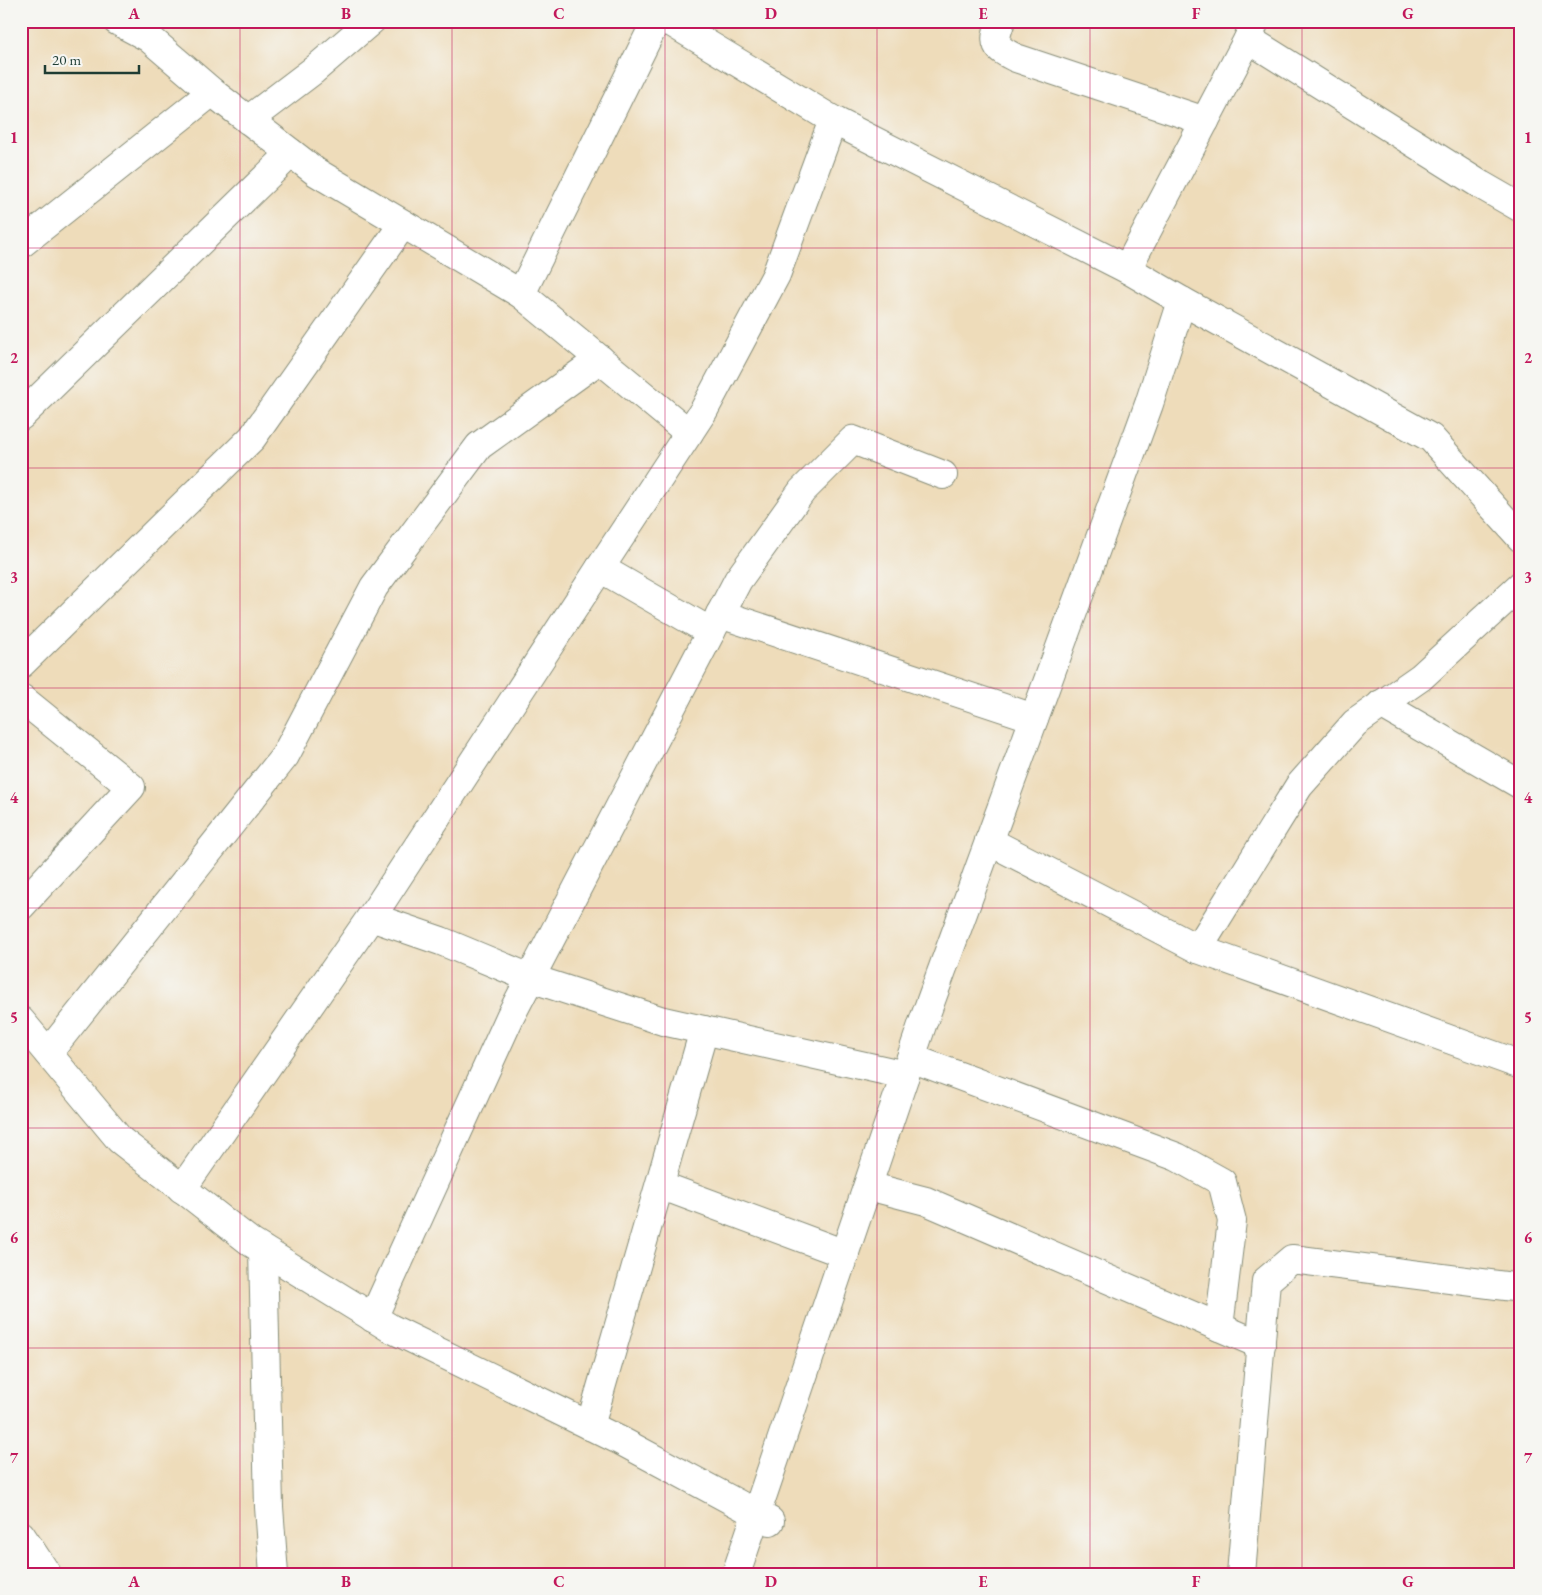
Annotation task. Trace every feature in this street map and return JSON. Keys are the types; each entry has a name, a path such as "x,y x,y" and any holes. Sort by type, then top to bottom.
{"street":[{"path":"117,21 149,38 212,92 316,172 521,294 689,433"},
{"path":"248,120 314,70 371,21"},
{"path":"521,294 656,21"},
{"path":"669,21 833,120 1127,269 1182,302 1431,438 1521,538"},
{"path":"1001,21 996,35 997,46 1001,51 1016,58 1204,122"},
{"path":"1127,269 1252,30 1481,185 1521,208"},
{"path":"21,244 212,92"},
{"path":"182,1189 371,917 704,410 776,275 833,120"},
{"path":"21,416 291,153"},
{"path":"21,664 252,438 403,224"},
{"path":"736,1574 763,1518 844,1254 908,1066 1149,404 1182,302"},
{"path":"48,1052 285,756 374,587 479,446 600,359"},
{"path":"373,1318 510,1017 738,580 802,491 853,440 943,475"},
{"path":"600,568 716,623 1034,718"},
{"path":"1198,950 1299,786 1355,723 1421,677 1521,585"},
{"path":"21,698 131,787 21,906"},
{"path":"1381,704 1521,785"},
{"path":"989,841 1198,950 1521,1065"},
{"path":"371,917 442,941 530,978 663,1021 908,1066 1177,1157 1222,1182 1232,1221 1219,1327"},
{"path":"21,1021 120,1140 252,1243 390,1328 590,1426 763,1518"},
{"path":"590,1426 704,1030"},
{"path":"660,1185 844,1254"},
{"path":"868,1186 926,1201 1261,1345"},
{"path":"263,1250 269,1507 274,1574"},
{"path":"1241,1574 1266,1280 1292,1258 1521,1288"},
{"path":"21,1535 47,1574"}]}
